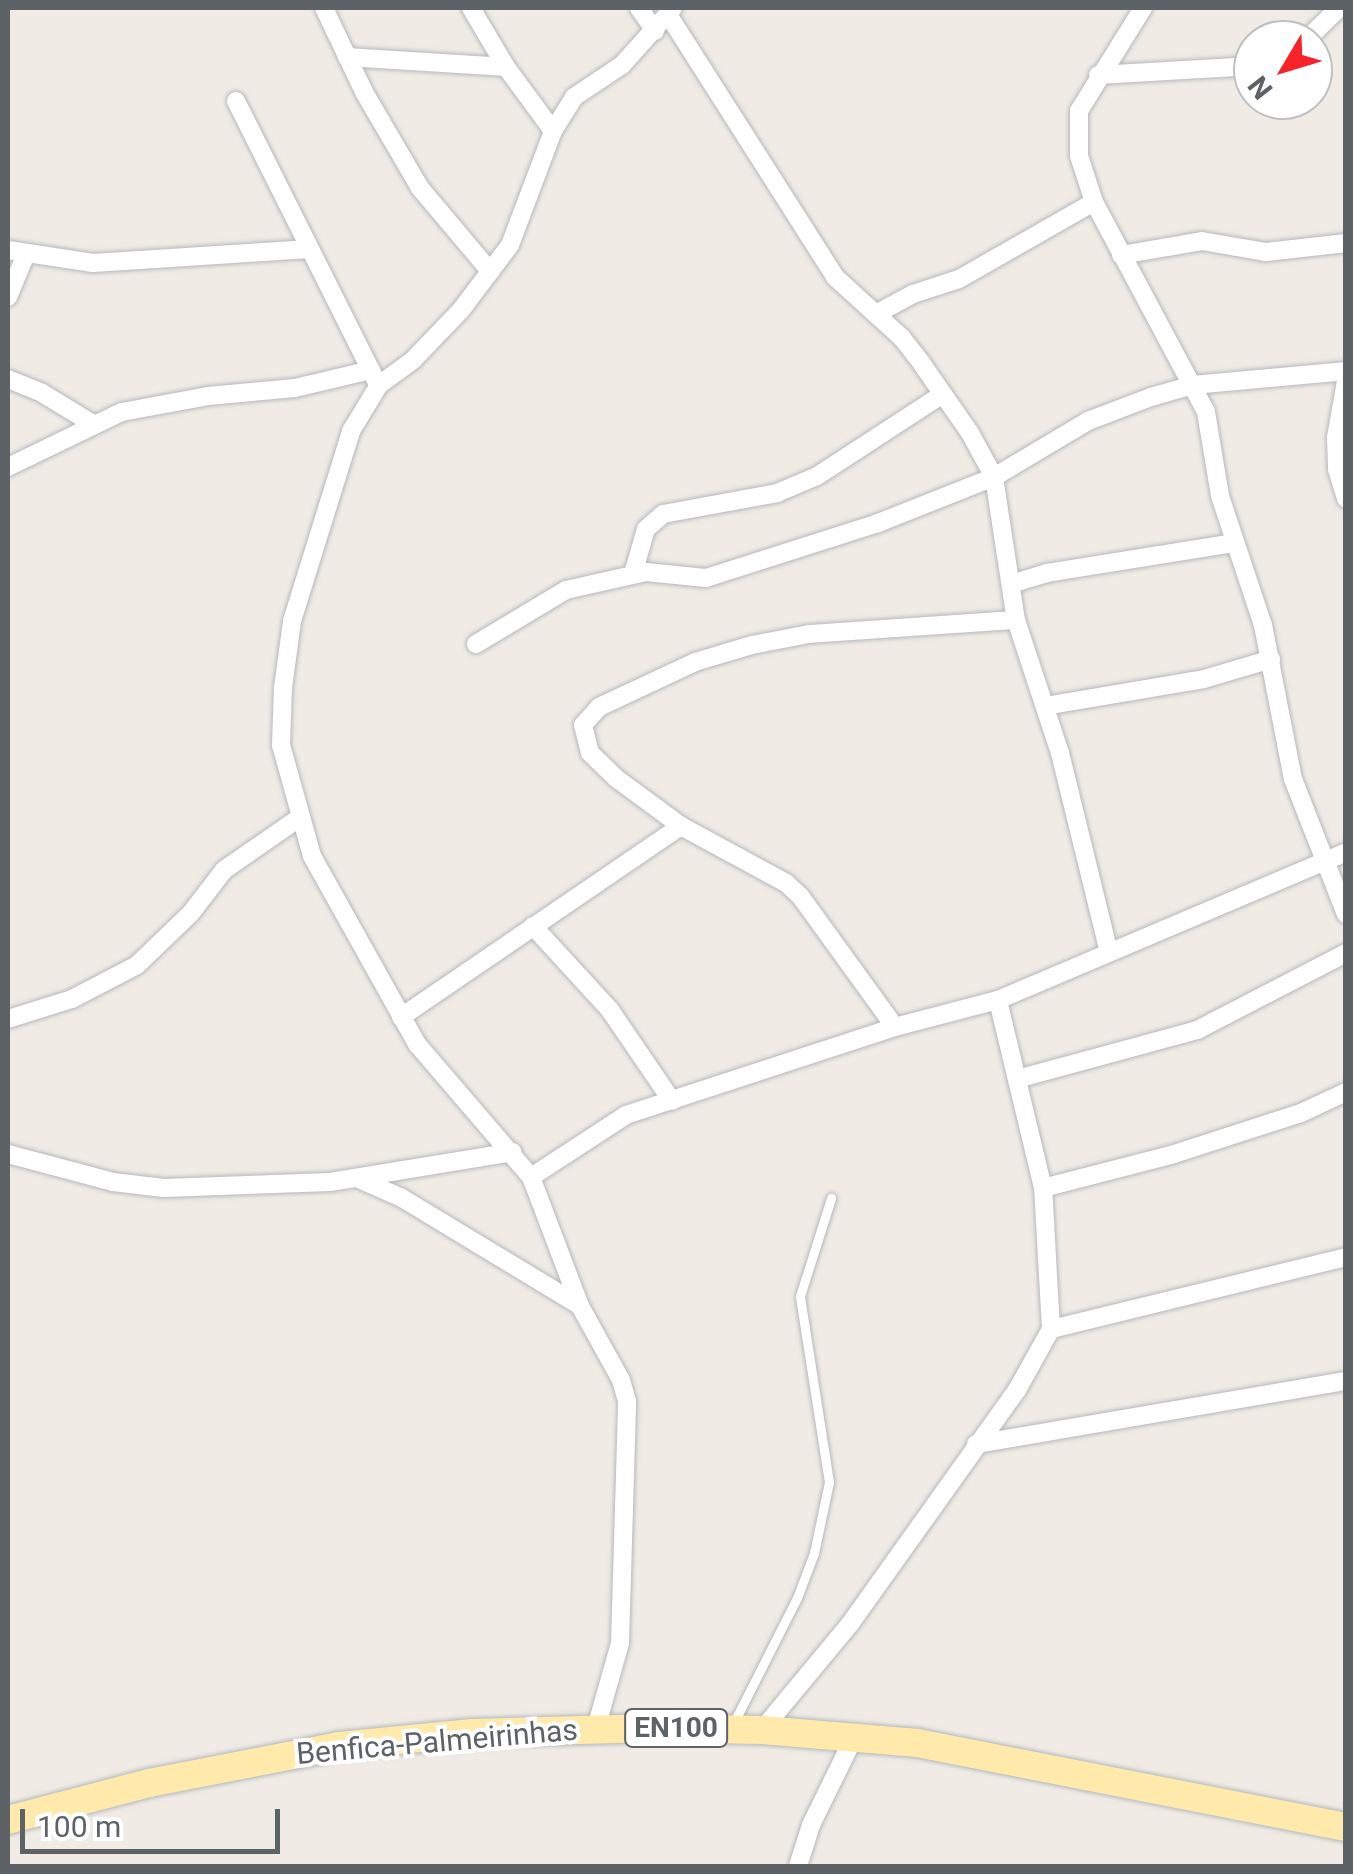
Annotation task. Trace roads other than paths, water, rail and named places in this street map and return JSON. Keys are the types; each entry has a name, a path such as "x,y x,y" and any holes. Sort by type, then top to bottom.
{"main road":[{"name":"Benfica-Palmeirinhas","path":"8,1820 149,1783 339,1746 596,1728 731,1728 855,1735 978,1754 1346,1827"}],"street":[{"path":"324,8 420,188 490,271"},
{"path":"471,8 506,67 553,131"},
{"path":"639,8 655,30"},
{"path":"1143,8 1079,111 1078,156 1094,202 1206,412 1220,496 1271,659 1292,779 1346,914"},
{"path":"8,467 122,412 208,396 375,377 425,348 510,245 553,131 574,97 622,65 671,12 835,277 902,338 943,394 994,478 1016,620 1045,706 1109,952"},
{"path":"348,57 506,67"},
{"path":"1098,75 1233,67"},
{"path":"236,102 375,377"},
{"path":"876,314 913,294 959,279 1094,202"},
{"path":"1121,256 1202,241 1266,252 1346,243"},
{"path":"8,297 17,252 93,262 310,249"},
{"path":"476,644 566,590 633,574 667,571 706,578 878,523 994,478 1088,421 1193,385 1346,371"},
{"path":"375,377 351,430 292,621 282,745 312,856 401,1017 437,1070 531,1177 580,1306 620,1380 627,1401 620,1643 596,1728"},
{"path":"8,379 42,393 93,424"},
{"path":"1346,380 1336,438 1337,469 1346,499"},
{"path":"633,574 646,530 662,514 777,493 817,476 943,394"},
{"path":"1011,584 1061,571 1234,543"},
{"path":"895,1027 786,883 681,826 590,753 583,725 599,707 696,662 752,645 809,634 1016,620"},
{"path":"1045,706 1204,679 1271,659"},
{"path":"8,1019 72,998 137,965 191,913 224,870 300,818"},
{"path":"401,1017 681,826"},
{"path":"531,1177 560,1160 594,1131 626,1114 895,1027 998,1000 1346,852"},
{"path":"532,926 610,1010 672,1100"},
{"path":"1017,1078 1197,1030 1346,953"},
{"path":"762,1730 850,1624 1017,1390 1051,1328 1043,1188 998,1000"},
{"path":"1043,1188 1174,1154 1300,1114 1346,1092"},
{"path":"8,1154 113,1182 164,1188 358,1178 513,1152"},
{"path":"358,1178 402,1198 580,1306"},
{"path":"1051,1328 1346,1257"},
{"path":"976,1444 1346,1381"},
{"path":"798,1866 811,1824 855,1735"}],"lane":[{"path":"731,1728 797,1598 814,1553 829,1482 800,1296 831,1198"}]}
